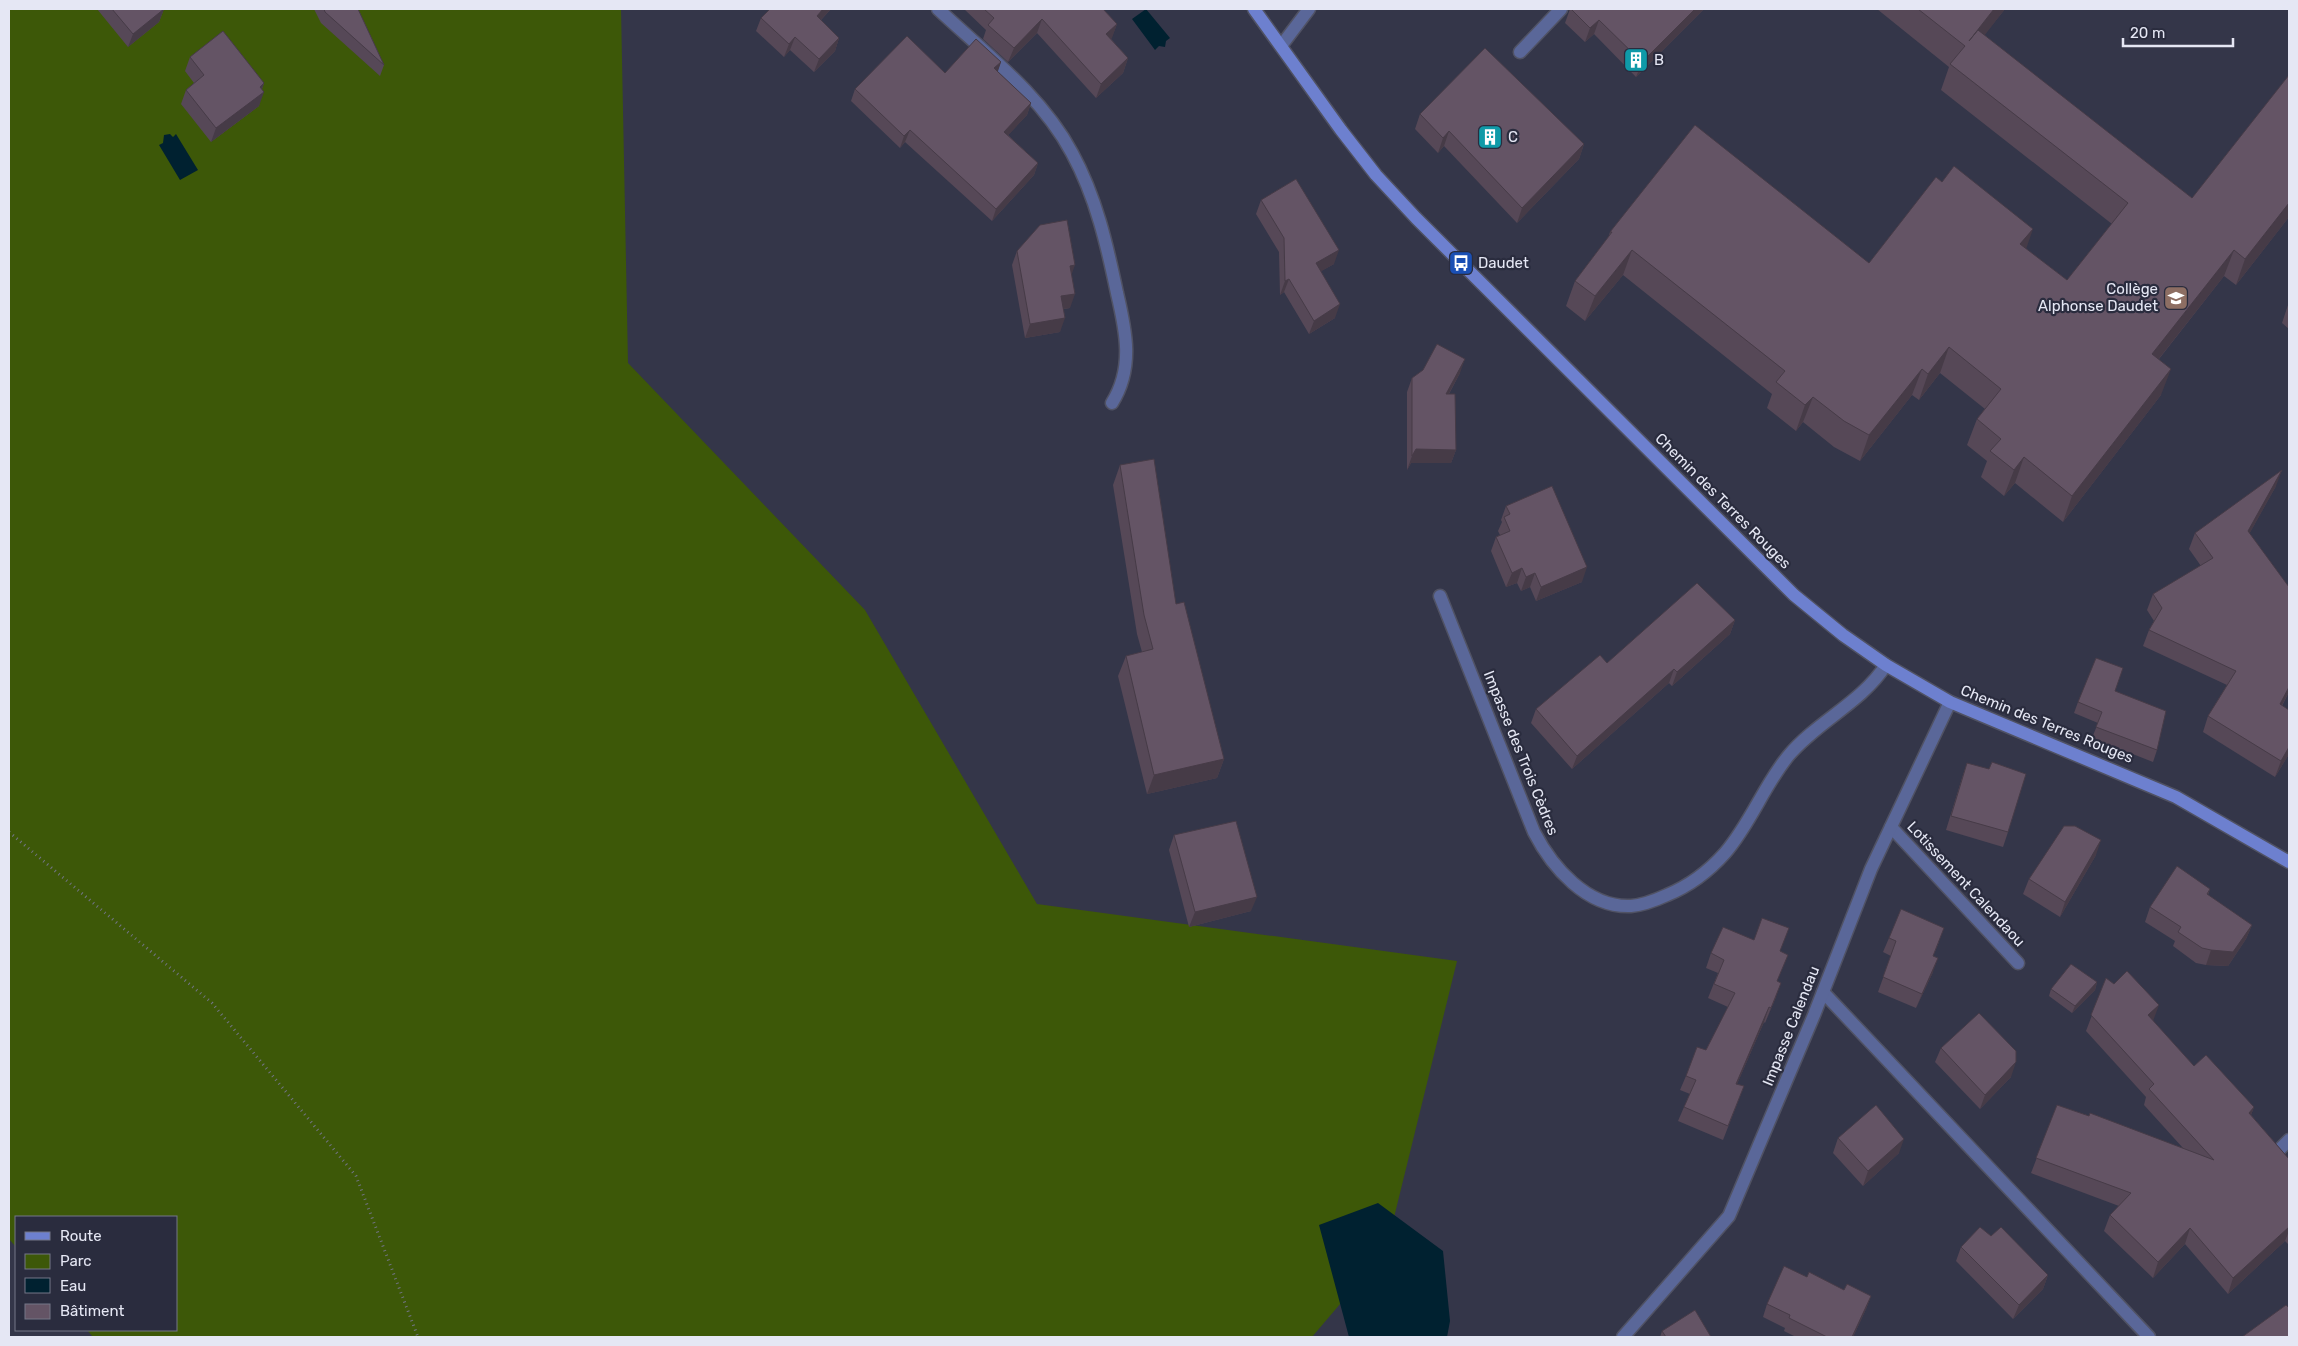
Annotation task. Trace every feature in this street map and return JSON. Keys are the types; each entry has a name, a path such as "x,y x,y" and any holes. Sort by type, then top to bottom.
{"main road":[{"name":"Chemin des Terres Rouges","path":"1254,9 1340,130 1376,175 1416,218 1794,595 1843,635 1886,665 1950,702 2176,796 2289,862"}],"street":[{"path":"938,9 1039,106 1071,151 1086,181 1102,227 1126,334 1125,371 1118,394 1112,403"},
{"path":"1281,46 1309,9"},
{"path":"1520,52 1561,9"},
{"name":"Impasse des Trois Cèdres","path":"1440,596 1534,832 1543,850 1566,878 1597,899 1613,905 1631,906 1648,903 1679,890 1711,868 1737,838 1781,764 1799,744 1867,689 1886,665"},
{"name":"Impasse Calendau","path":"1623,1337 1729,1216 1823,992 1854,909 1950,702"},
{"name":"Lotissement Calendaou","path":"1891,827 2018,963"},
{"path":"1823,992 2149,1337"},
{"path":"2276,1153 2289,1140"}],"path":[{"path":"9,832 212,1003 356,1176 418,1337"}],"green space":[{"path":"9,9 621,9 628,363 865,610 1037,904 1457,961 1386,1250 1312,1337 93,1337 88,1331 178,1331 178,1216 15,1216 15,1246 9,1239"}],"water":[{"path":"1146,9 1170,38 1166,41 1165,47 1159,46 1155,50 1132,19"},
{"path":"170,134 173,137 176,134 198,170 180,180 159,145 163,143 164,135"},
{"path":"1378,1203 1443,1251 1450,1321 1447,1337 1349,1337 1319,1225"}],"building":[{"path":"112,9 164,9 133,34"},
{"path":"324,9 358,9 384,65 325,12"},
{"path":"770,9 823,9 817,16 839,38 819,59 795,37 789,44 761,18"},
{"path":"984,9 1103,9 1117,24 1106,34 1128,58 1101,84 1042,19 1014,48 988,25 994,18"},
{"name":"B","path":"1571,9 1695,9 1642,62 1599,20 1590,28"},
{"path":"1918,9 1994,9 1969,41 1978,30 2192,198 2289,75 2289,203 2245,259 2234,250 2152,354 2171,369 2072,496 2024,457 2014,470 1990,451 2001,439 1977,419 2001,389 1949,347 1928,374 1922,369 1869,435 1844,421 1813,397 1805,405 1776,382 1785,371 1632,250 1595,296 1575,281 1612,232 1610,232 1695,125 1869,263 1936,177 1942,182 1954,166 2033,229 2020,244 2067,280 2128,203 1950,64 1965,46"},
{"path":"223,31 264,83 260,87 264,92 216,128 186,90 204,75 190,57"},
{"path":"907,36 945,73 976,39 1001,62 994,68 1031,103 1004,132 1038,163 996,209 910,130 904,136 855,89"},
{"name":"C","path":"1485,48 1584,144 1522,208 1449,131 1443,138 1420,114"},
{"path":"1296,179 1339,250 1316,263 1340,304 1314,321 1289,279 1285,281 1284,238 1261,200"},
{"path":"1067,220 1075,265 1070,266 1075,294 1061,296 1065,318 1030,324 1017,251 1040,225"},
{"path":"1437,344 1465,359 1446,394 1455,394 1456,450 1416,449 1412,456 1412,378 1423,370"},
{"path":"1154,459 1176,604 1184,602 1224,759 1154,775 1126,656 1153,649 1144,615 1120,465"},
{"path":"2282,470 2248,531 2289,587 2289,687 2280,704 2289,710 2289,747 2281,761 2208,716 2236,671 2149,630 2162,608 2153,594 2213,558 2195,533"},
{"path":"1552,486 1587,567 1541,587 1535,573 1526,577 1522,568 1512,573 1496,537 1510,531 1504,517 1510,514 1506,506"},
{"path":"1697,583 1735,620 1677,672 1674,669 1577,756 1536,709 1600,655 1607,663"},
{"path":"2096,658 2123,668 2115,691 2166,711 2157,750 2096,727 2102,712 2078,702"},
{"path":"1992,762 2026,774 2008,832 1951,816 1967,763 1989,769"},
{"path":"1236,821 1257,897 1195,912 1174,835"},
{"path":"2064,826 2075,826 2101,840 2065,902 2029,879"},
{"path":"2177,866 2210,889 2207,894 2252,925 2233,952 2202,948 2178,932 2181,927 2150,907"},
{"path":"1901,909 1944,928 1933,956 1938,958 1922,994 1883,977 1896,941 1889,938"},
{"path":"1762,918 1789,928 1780,951 1788,955 1777,981 1781,983 1771,1008 1769,1007 1736,1084 1744,1086 1728,1126 1684,1107 1696,1080 1686,1076 1697,1047 1706,1050 1735,993 1714,984 1724,960 1711,953 1723,927 1754,940"},
{"path":"2071,964 2097,982 2075,1006 2051,989"},
{"path":"2127,971 2159,1005 2148,1015 2194,1066 2206,1055 2254,1107 2249,1113 2289,1159 2289,1227 2233,1278 2190,1228 2158,1262 2110,1215 2131,1193 2036,1158 2057,1105 2089,1116 2090,1113 2214,1160 2149,1089 2154,1084 2091,1015 2106,978 2114,984"},
{"path":"1979,1013 2016,1051 2016,1062 1985,1095 1941,1048"},
{"path":"1876,1105 1904,1139 1868,1171 1838,1138"},
{"path":"1980,1227 1991,1236 2001,1227 2048,1275 2019,1305 1961,1247"},
{"path":"1784,1266 1807,1277 1809,1272 1844,1290 1847,1284 1871,1296 1852,1337 1827,1337 1789,1318 1790,1315 1767,1304"},
{"path":"2286,1305 2289,1308 2289,1337 2242,1337"},
{"path":"1695,1310 1711,1337 1666,1337 1662,1331"}],"place":[{"name":"B","path":"1636,60"},
{"name":"C","path":"1490,137"},
{"name":"Daudet","path":"1461,263"},
{"name":"Collège Alphonse Daudet","path":"2176,298"}]}
